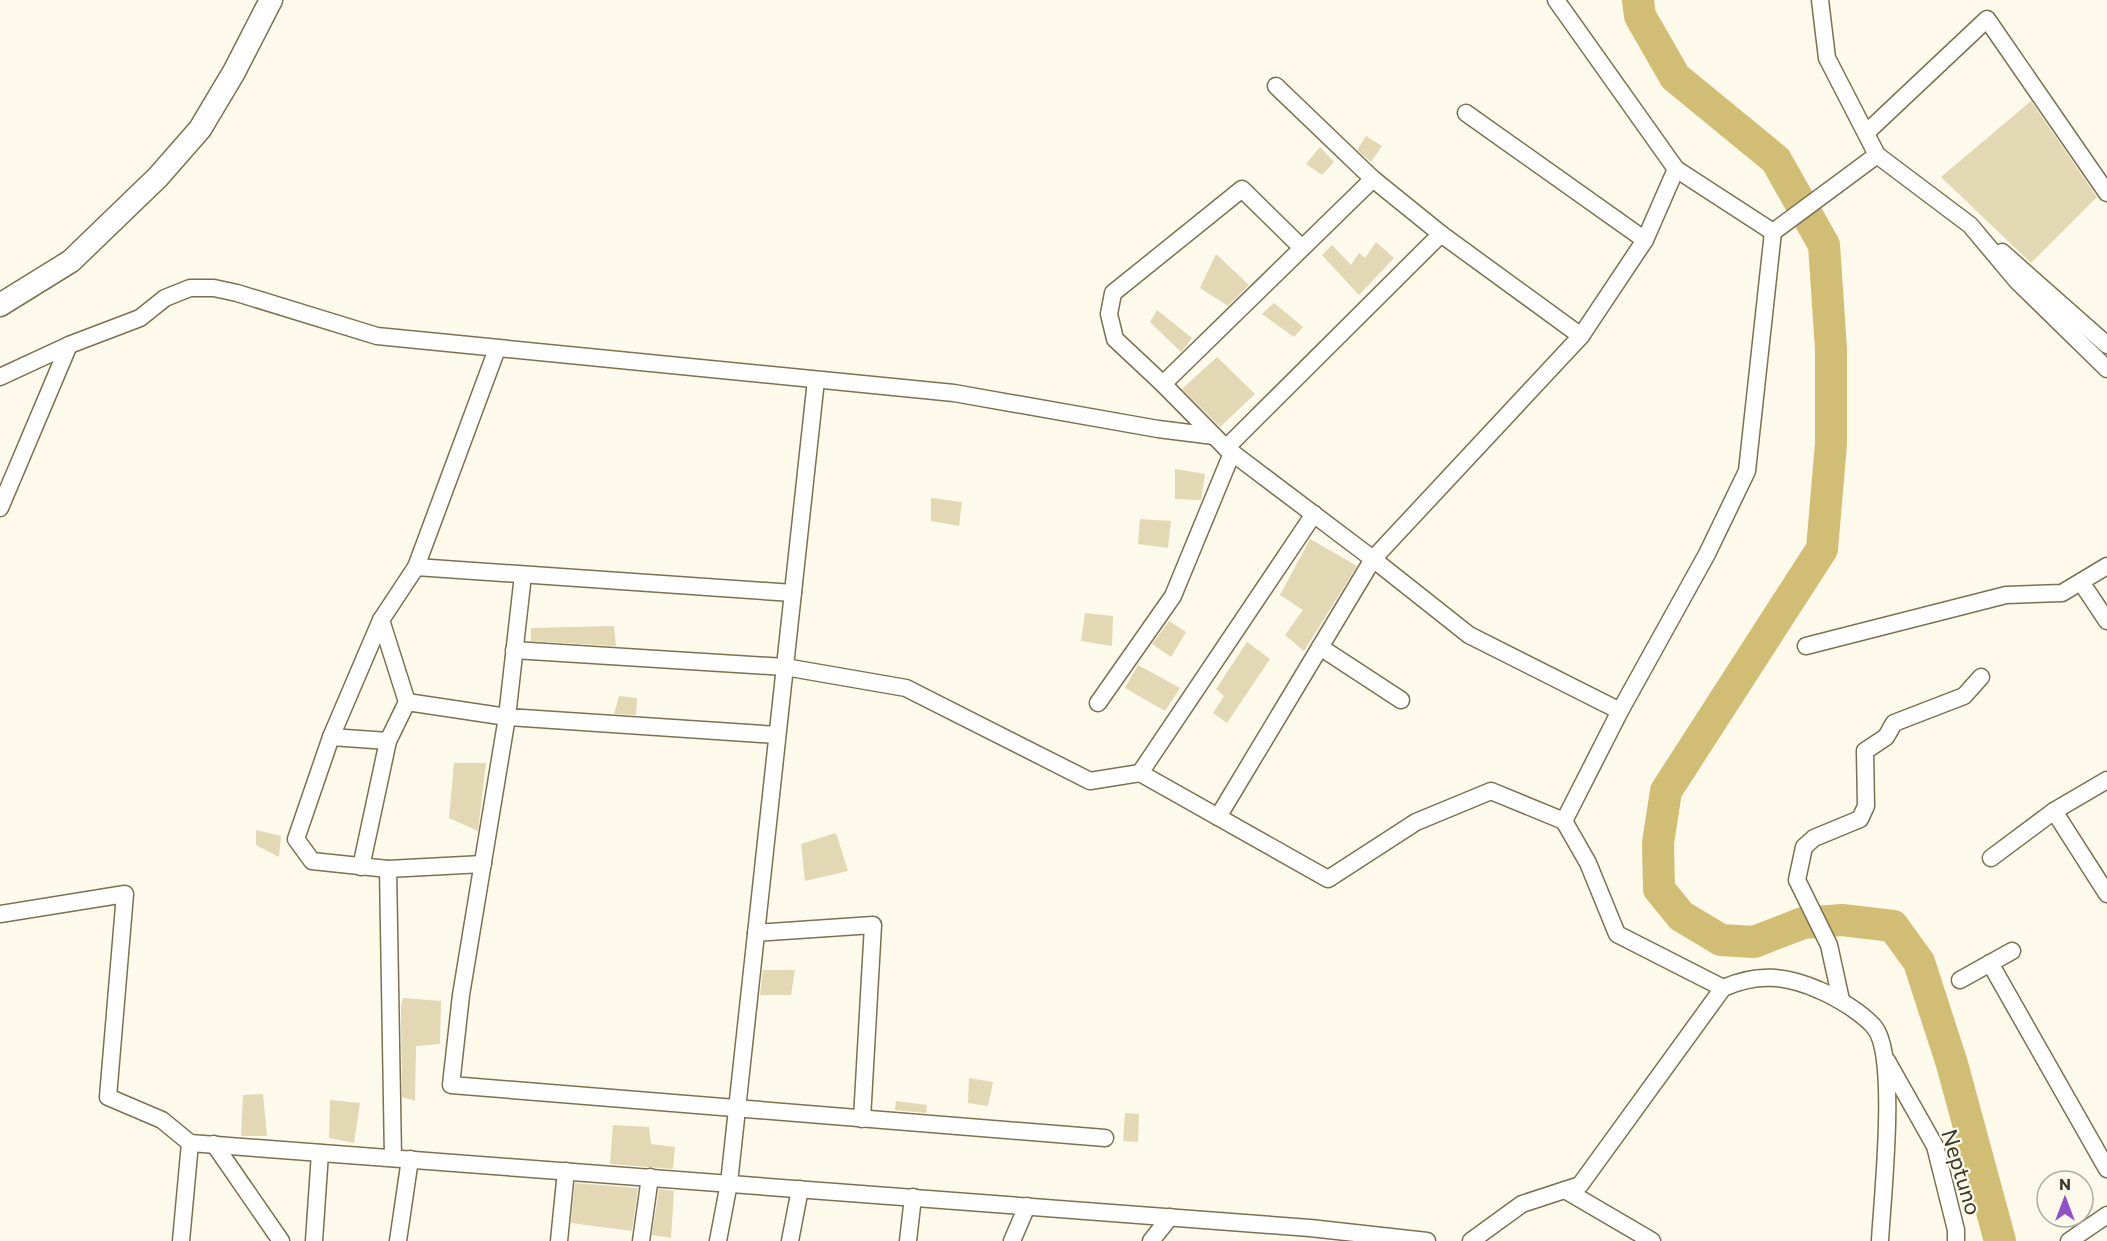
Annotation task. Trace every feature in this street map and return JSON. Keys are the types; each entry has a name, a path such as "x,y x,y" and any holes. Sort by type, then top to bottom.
{"main road":[{"path":"0,305 71,261 158,177 200,129 234,72 270,0"}],"street":[{"path":"1556,0 1677,168 1773,232"},
{"path":"1820,0 1827,58 1877,154 1970,225 2084,335 2107,369"},
{"path":"1866,133 1987,19 2107,193"},
{"path":"1276,86 1373,179 1441,234 1581,336"},
{"path":"1466,113 1645,240"},
{"path":"1564,821 1620,711 1707,554 1747,471 1773,232 1877,154"},
{"path":"1218,817 1373,559 1581,336 1645,240 1677,168"},
{"path":"1163,384 1373,179"},
{"path":"1302,248 1242,189 1113,293 1108,314 1115,339 1224,446 1469,635 1620,711"},
{"path":"1098,703 1173,596 1224,446 1441,234"},
{"path":"0,377 69,345 140,318 165,298 190,288 214,288 377,336 954,393 1158,429 1224,446"},
{"path":"2084,335 2107,345"},
{"path":"0,508 69,345"},
{"path":"483,864 388,868 312,861 296,839 331,737 381,620 416,567 497,349"},
{"path":"718,1241 729,1184 816,380"},
{"path":"1140,773 1314,514"},
{"path":"1806,646 2006,595 2062,593 2107,566"},
{"path":"416,567 793,593"},
{"path":"523,575 507,717 462,995 451,1085 737,1110 1105,1138"},
{"path":"2081,582 2107,621"},
{"path":"361,867 388,741 407,702 381,620"},
{"path":"1320,647 1401,700"},
{"path":"514,650 785,667 906,688 1090,781 1140,773 1328,879 1416,822 1491,791 1564,821 1588,863 1617,934 1723,988"},
{"path":"1841,1000 1829,945 1797,880 1804,847 1814,838 1860,819 1866,806 1865,752 1886,736 1893,723 1964,696 1981,677"},
{"path":"407,702 507,717 777,735"},
{"path":"331,737 388,741"},
{"path":"1991,858 2054,811 2107,780"},
{"path":"2054,811 2107,894"},
{"path":"388,868 389,958 402,1159 398,1241"},
{"path":"0,914 125,894 108,1097 162,1120 190,1143 1170,1217 1305,1234 1427,1241"},
{"path":"756,933 873,926 862,1119"},
{"path":"1960,980 2012,951"},
{"path":"1990,963 2107,1169"},
{"path":"1471,1241 1522,1204 1580,1185 1723,988 1739,981 1768,977 1799,981 1841,1000 1876,1029 1884,1055 1888,1090 1880,1241"},
{"name":"Neptuno","path":"1884,1055 1935,1146 1956,1230 1956,1241"},
{"path":"181,1241 190,1143"},
{"path":"214,1144 281,1241"},
{"path":"314,1241 320,1153"},
{"path":"559,1241 566,1171"},
{"path":"641,1241 650,1177"},
{"path":"790,1241 800,1189"},
{"path":"1565,1190 1652,1241"},
{"path":"908,1241 913,1197"},
{"path":"1012,1241 1027,1206"},
{"path":"2069,1241 2107,1215"},
{"path":"1150,1241 1170,1217"}],"building":[{"path":"2031,101 2097,197 2031,263 1941,177"},
{"path":"1366,136 1382,146 1371,162 1357,150"},
{"path":"1320,147 1334,162 1322,175 1306,164"},
{"path":"1376,242 1394,258 1359,295 1322,255 1332,245 1351,265 1359,253 1365,258"},
{"path":"1216,254 1249,285 1228,306 1200,288"},
{"path":"1274,303 1303,327 1294,337 1262,314"},
{"path":"1157,310 1192,338 1181,352 1150,322"},
{"path":"1217,357 1255,394 1220,427 1182,389"},
{"path":"1175,469 1205,474 1201,500 1175,499"},
{"path":"931,498 962,502 959,526 931,521"},
{"path":"1140,519 1171,521 1168,548 1138,544"},
{"path":"1310,539 1357,566 1304,651 1285,635 1303,610 1280,595"},
{"path":"1085,613 1113,616 1112,646 1081,641"},
{"path":"1169,621 1186,632 1171,657 1152,644"},
{"path":"614,626 616,646 531,641 531,628"},
{"path":"1247,642 1270,659 1227,723 1213,713 1224,696 1216,689"},
{"path":"1138,665 1180,688 1165,711 1125,688"},
{"path":"619,696 637,698 636,715 614,714"},
{"path":"454,763 486,763 478,831 449,818"},
{"path":"256,830 281,836 279,857 256,845"},
{"path":"836,833 848,871 805,881 801,844"},
{"path":"763,970 795,970 791,995 760,995"},
{"path":"403,998 441,1001 440,1044 416,1046 415,1101 402,1097 401,1006"},
{"path":"969,1078 993,1082 988,1106 968,1103"},
{"path":"263,1094 267,1136 241,1136 243,1095"},
{"path":"330,1100 360,1103 354,1143 329,1138"},
{"path":"896,1101 927,1105 926,1113 895,1110"},
{"path":"1125,1113 1139,1114 1138,1142 1123,1141"},
{"path":"613,1125 649,1127 651,1144 675,1147 673,1169 610,1164"},
{"path":"575,1183 638,1188 632,1231 571,1223"},
{"path":"659,1189 674,1191 671,1238 652,1235"}],"waterway":[{"path":"1638,0 1640,16 1675,77 1776,160 1824,245 1831,349 1831,444 1822,549 1666,791 1658,843 1659,889 1681,916 1721,940 1754,942 1803,923 1842,920 1893,926 1919,962 1952,1064 2000,1241"}]}
